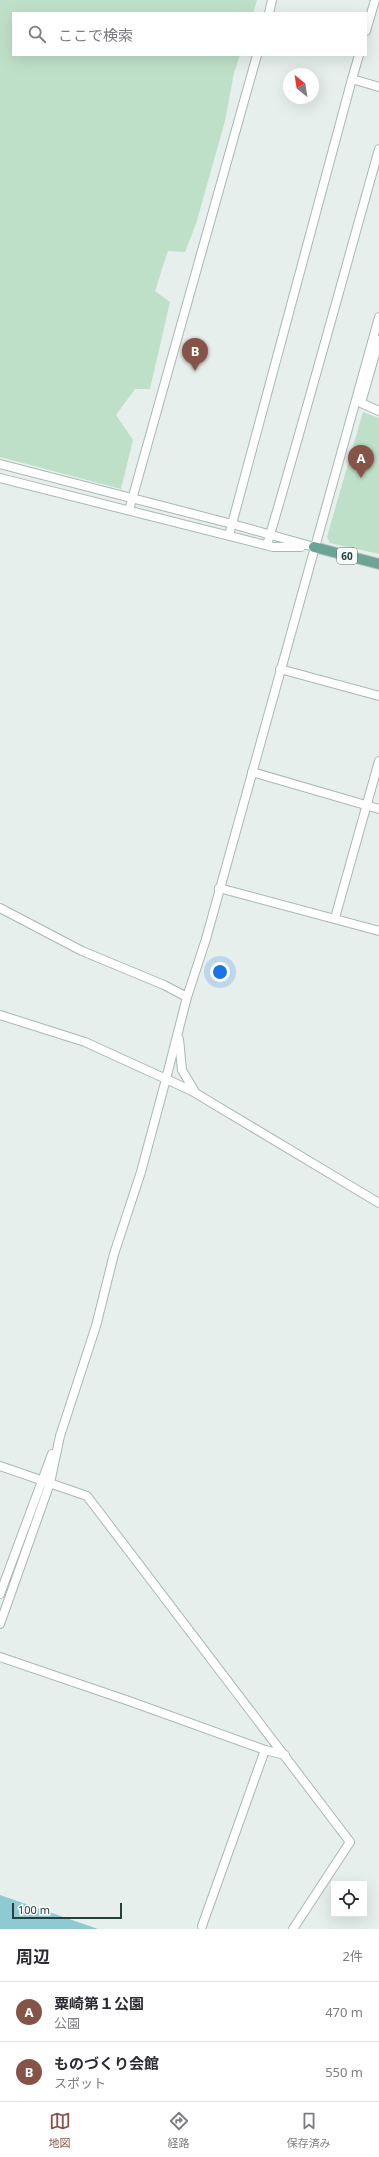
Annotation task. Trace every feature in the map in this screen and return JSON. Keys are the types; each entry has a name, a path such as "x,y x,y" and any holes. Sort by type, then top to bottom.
{"main road":[{"name":"60","path":"314,547 379,564"}],"street":[{"path":"268,12 272,0"},
{"path":"367,28 375,0"},
{"path":"129,510 257,56"},
{"path":"229,535 359,56"},
{"path":"352,79 379,87"},
{"path":"267,545 379,149"},
{"path":"0,1594 41,1480 60,1436 96,1326 114,1254 141,1172 187,997 206,939 379,317"},
{"path":"379,340 361,403 379,410"},
{"path":"0,464 232,524 270,536 314,547"},
{"path":"0,478 267,545 314,547"},
{"path":"280,669 379,696"},
{"path":"335,918 379,761"},
{"path":"252,772 379,809"},
{"path":"219,888 379,931"},
{"path":"0,908 82,951 164,985 187,997"},
{"path":"0,1015 85,1042 166,1079 196,1094 379,1203"},
{"path":"178,1035 182,1070 196,1094"},
{"path":"0,1624 50,1483 60,1436"},
{"path":"0,1466 87,1496 350,1842 293,1929"},
{"path":"0,1657 265,1750 285,1755"},
{"path":"202,1926 265,1750"}],"green space":[{"path":"0,0 257,0 253,12 12,12 12,56 240,56 234,73 225,121 196,224 185,252 168,251 155,291 170,302 150,389 135,389 116,415 133,440 121,489 0,457"},
{"path":"363,412 379,418 379,554 330,543 327,537"}],"water":[{"path":"0,1895 98,1929 0,1929"}],"place":[{"name":"ものづくり会館","path":"195,371"},
{"name":"粟崎第１公園","path":"361,478"}]}
